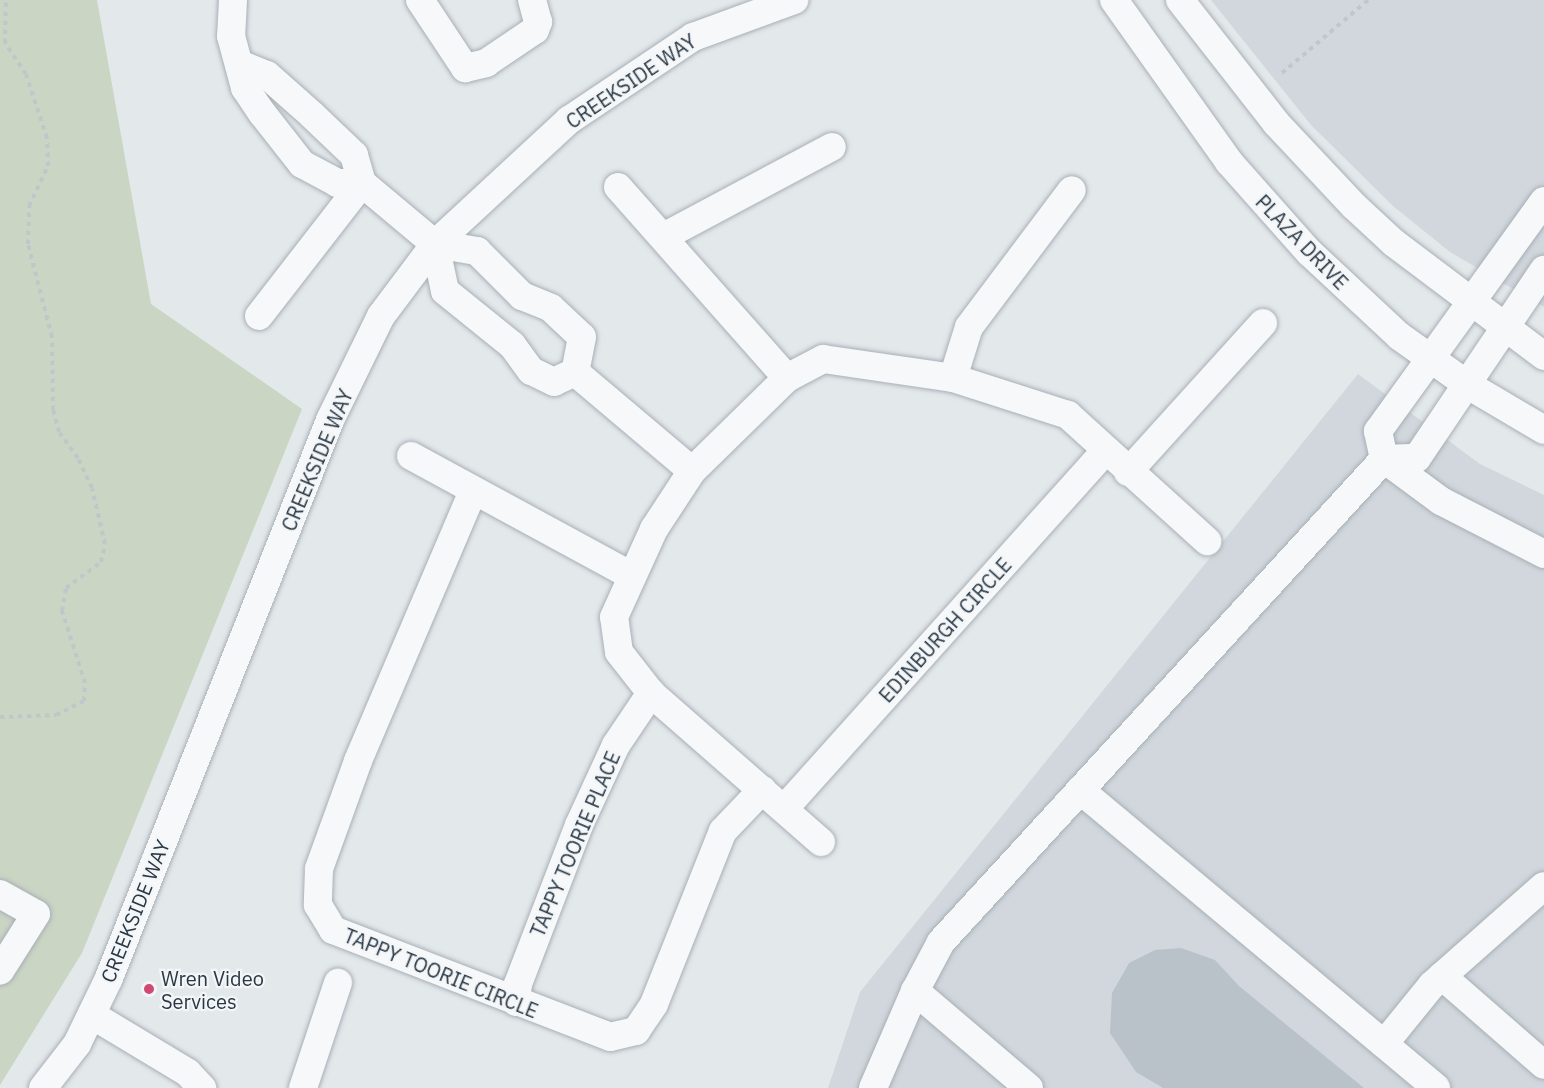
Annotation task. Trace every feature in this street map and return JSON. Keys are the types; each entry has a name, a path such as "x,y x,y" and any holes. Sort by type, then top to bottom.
{"street":[{"path":"233,0 231,36 242,65 245,88 302,164 337,183 362,183"},
{"path":"420,0 465,68 486,63 535,30 538,22 532,0"},
{"name":"CREEKSIDE WAY","path":"43,1088 92,1015 330,420 381,316 435,244 569,120 693,37 794,0"},
{"name":"PLAZA DRIVE","path":"1114,0 1186,106 1270,211 1351,293 1430,358 1468,385 1544,430"},
{"path":"1180,0 1232,71 1316,168 1394,243 1504,329 1544,356"},
{"path":"242,65 267,75 305,109 354,155 362,183 435,244 477,250 522,296 551,308 582,337 574,372"},
{"path":"281,137 305,109"},
{"path":"665,236 832,147"},
{"path":"259,316 362,183"},
{"path":"618,187 665,236 736,326 787,378"},
{"path":"953,378 969,327 1072,190"},
{"path":"1544,201 1472,304 1378,431 1384,459 1441,501 1544,554"},
{"path":"435,244 445,291 512,345 531,371 554,382 574,372"},
{"path":"873,1088 915,991 940,942 1384,459 1417,458 1544,270"},
{"path":"1128,472 1263,323"},
{"path":"821,842 651,693 619,652 614,617 630,575 692,471 787,378 823,359 953,378 1068,415 1105,452 1207,542"},
{"path":"574,372 692,471"},
{"name":"EDINBURGH CIRCLE","path":"784,809 1105,452"},
{"path":"411,456 630,575"},
{"name":"TAPPY TOORIE CIRCLE","path":"472,491 358,761 319,869 318,906 333,930 610,1037 636,1031 654,1004 723,831 762,790"},
{"name":"TAPPY TOORIE PLACE","path":"516,1002 518,984 579,825 616,744 651,693"},
{"path":"1080,790 1436,1088"},
{"path":"1383,1044 1442,976 1544,886"},
{"path":"0,894 36,914 0,971"},
{"path":"1442,976 1544,1065"},
{"path":"303,1088 338,983"},
{"path":"915,991 1029,1088"},
{"path":"92,1015 188,1073 202,1088"}],"path":[{"path":"0,717 56,715 84,701 85,683 62,611 66,588 101,562 105,543 92,488 78,458 59,432 52,410 52,337 28,244 29,206 48,165 47,138 26,74 5,43 6,0"},
{"path":"1282,73 1368,0"}],"shaded area":[{"path":"1211,0 1544,0 1544,307 1450,252 1393,206 1311,125"},
{"path":"1358,374 1480,464 1544,495 1544,1088 828,1088 860,992"}],"green space":[{"path":"0,0 97,0 151,304 302,409 82,953 0,1085"}],"building":[{"path":"1181,948 1215,960 1239,986 1364,1088 1163,1088 1136,1072 1110,1033 1112,993 1129,963 1155,950"}],"place":[{"name":"Wren Video Services","path":"149,989"}]}
